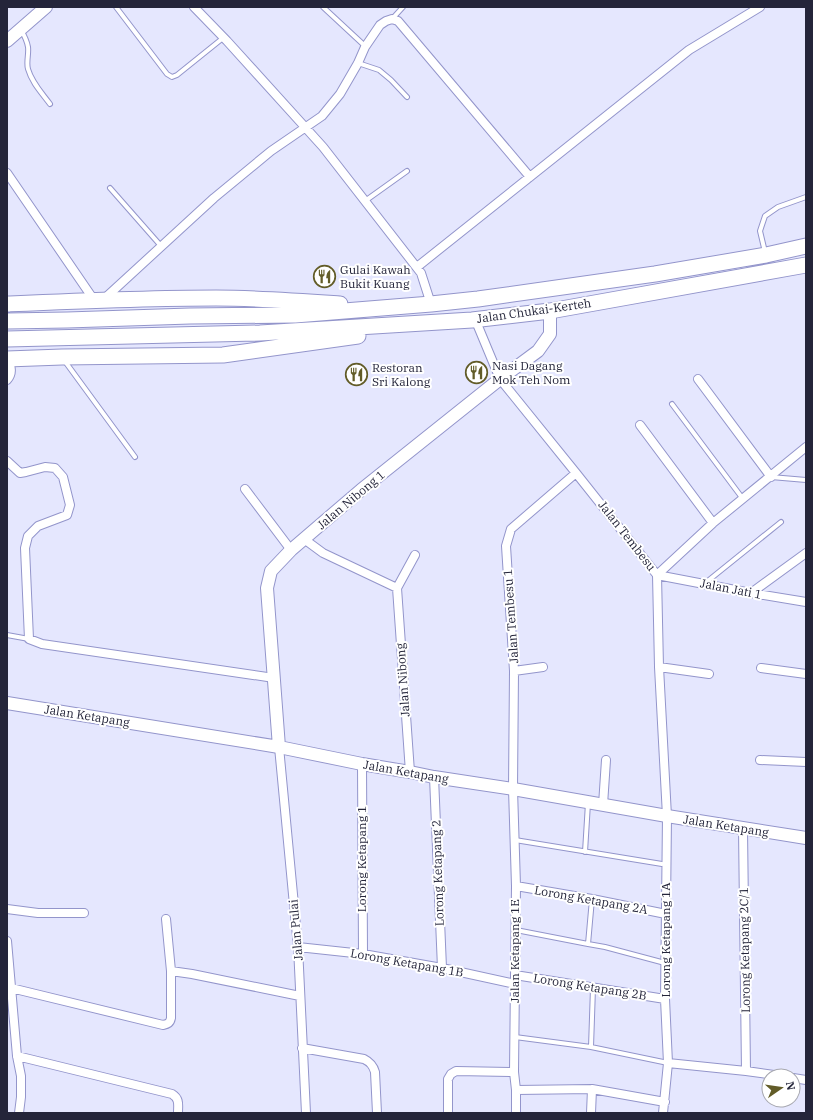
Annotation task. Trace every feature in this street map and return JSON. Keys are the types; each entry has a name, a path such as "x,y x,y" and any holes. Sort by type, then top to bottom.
{"highway":[{"name":"Jalan Chukai-Kerteh","path":"7,320 295,315 391,308 485,298 655,274 766,255 806,246"},
{"name":"Jalan Chukai-Kerteh","path":"7,339 260,333 474,320 550,311 806,265"},
{"path":"7,304 99,300 217,298 280,300 391,308"},
{"path":"8,359 62,356 223,355 474,320"}],"street":[{"path":"194,7 323,147 417,267 421,273 431,304"},
{"path":"417,267 689,50 760,7"},
{"path":"7,42 43,8"},
{"path":"7,173 99,300 220,194 272,151 322,116 340,94 358,63 365,47 380,25 386,20 392,19 398,21 530,177"},
{"name":"Jalan Nibong 1","path":"279,747 267,588 271,571 291,550 361,490 500,379 538,351 550,334 550,311"},
{"name":"Jalan Tembesu","path":"474,320 500,379 657,574 659,667 667,816"},
{"path":"7,380 11,374 12,368 8,359"},
{"path":"698,379 771,476"},
{"path":"640,425 713,522"},
{"path":"657,574 713,522 806,447"},
{"path":"7,461 20,473 45,467 55,468 63,477 70,504 67,515 38,526 28,536 25,548 29,640 42,644 274,678"},
{"name":"Jalan Tembesu 1","path":"513,789 514,671 506,546 511,529 576,473"},
{"path":"244,489 291,550"},
{"path":"304,539 323,553 397,588 416,555"},
{"path":"751,593 806,553"},
{"name":"Jalan Jati 1","path":"657,574 751,593 806,602"},
{"name":"Jalan Nibong","path":"397,588 410,772"},
{"path":"514,671 543,667"},
{"path":"659,667 709,674"},
{"path":"761,668 806,674"},
{"name":"Jalan Ketapang","path":"7,703 279,747 434,777 806,838"},
{"name":"Jalan Pulai","path":"279,747 298,947 306,1113"},
{"path":"603,805 606,760"},
{"path":"760,760 806,762"},
{"name":"Lorong Ketapang 1","path":"362,764 363,954"},
{"name":"Lorong Ketapang 2","path":"434,777 442,968"},
{"name":"Jalan Ketapang 1E","path":"513,789 516,886 514,1072 516,1113"},
{"name":"Lorong Ketapang 1A","path":"663,1113 668,1063 665,999 667,816"},
{"name":"Lorong Ketapang 2C/1","path":"744,829 746,1071"},
{"name":"Lorong Ketapang 2A","path":"516,886 666,914"},
{"path":"7,908 38,913 84,913"},
{"path":"11,988 163,1025 167,1024 170,1022 171,1018 171,971 166,919"},
{"path":"7,941 17,1056 21,1076 19,1113"},
{"name":"Lorong Ketapang 1B","path":"298,947 363,954 442,968 515,984"},
{"path":"171,971 300,996"},
{"name":"Lorong Ketapang 2B","path":"516,975 665,999"},
{"path":"302,1048 369,1061 375,1072 377,1113"},
{"path":"17,1056 172,1094 176,1096 178,1100 178,1113"},
{"path":"668,1063 761,1073"},
{"path":"448,1113 448,1079 451,1074 456,1071 514,1072"},
{"path":"516,1090 592,1090 665,1102"},
{"path":"591,1113 592,1090"}],"lane":[{"path":"116,7 167,74 172,77 177,75 224,38"},
{"path":"323,7 365,47"},
{"path":"392,19 403,7"},
{"path":"21,29 26,39 28,48 28,68 35,84 50,104"},
{"path":"358,63 379,70 407,97"},
{"path":"365,201 406,171"},
{"path":"110,188 161,247"},
{"path":"766,255 760,232 765,216 778,207 806,197"},
{"path":"62,356 135,457"},
{"path":"672,404 743,499"},
{"path":"771,476 806,480"},
{"path":"704,584 782,522"},
{"path":"7,635 29,640"},
{"path":"585,852 588,803"},
{"path":"515,840 662,864"},
{"path":"588,944 592,899"},
{"path":"516,930 605,947 666,963"},
{"path":"591,1048 593,987"},
{"path":"515,1037 591,1048 668,1063"}],"place":[{"name":"Gulai Kawah Bukit Kuang","path":"325,277"},
{"name":"Nasi Dagang Mok Teh Nom","path":"476,373"},
{"name":"Restoran Sri Kalong","path":"357,375"}]}
